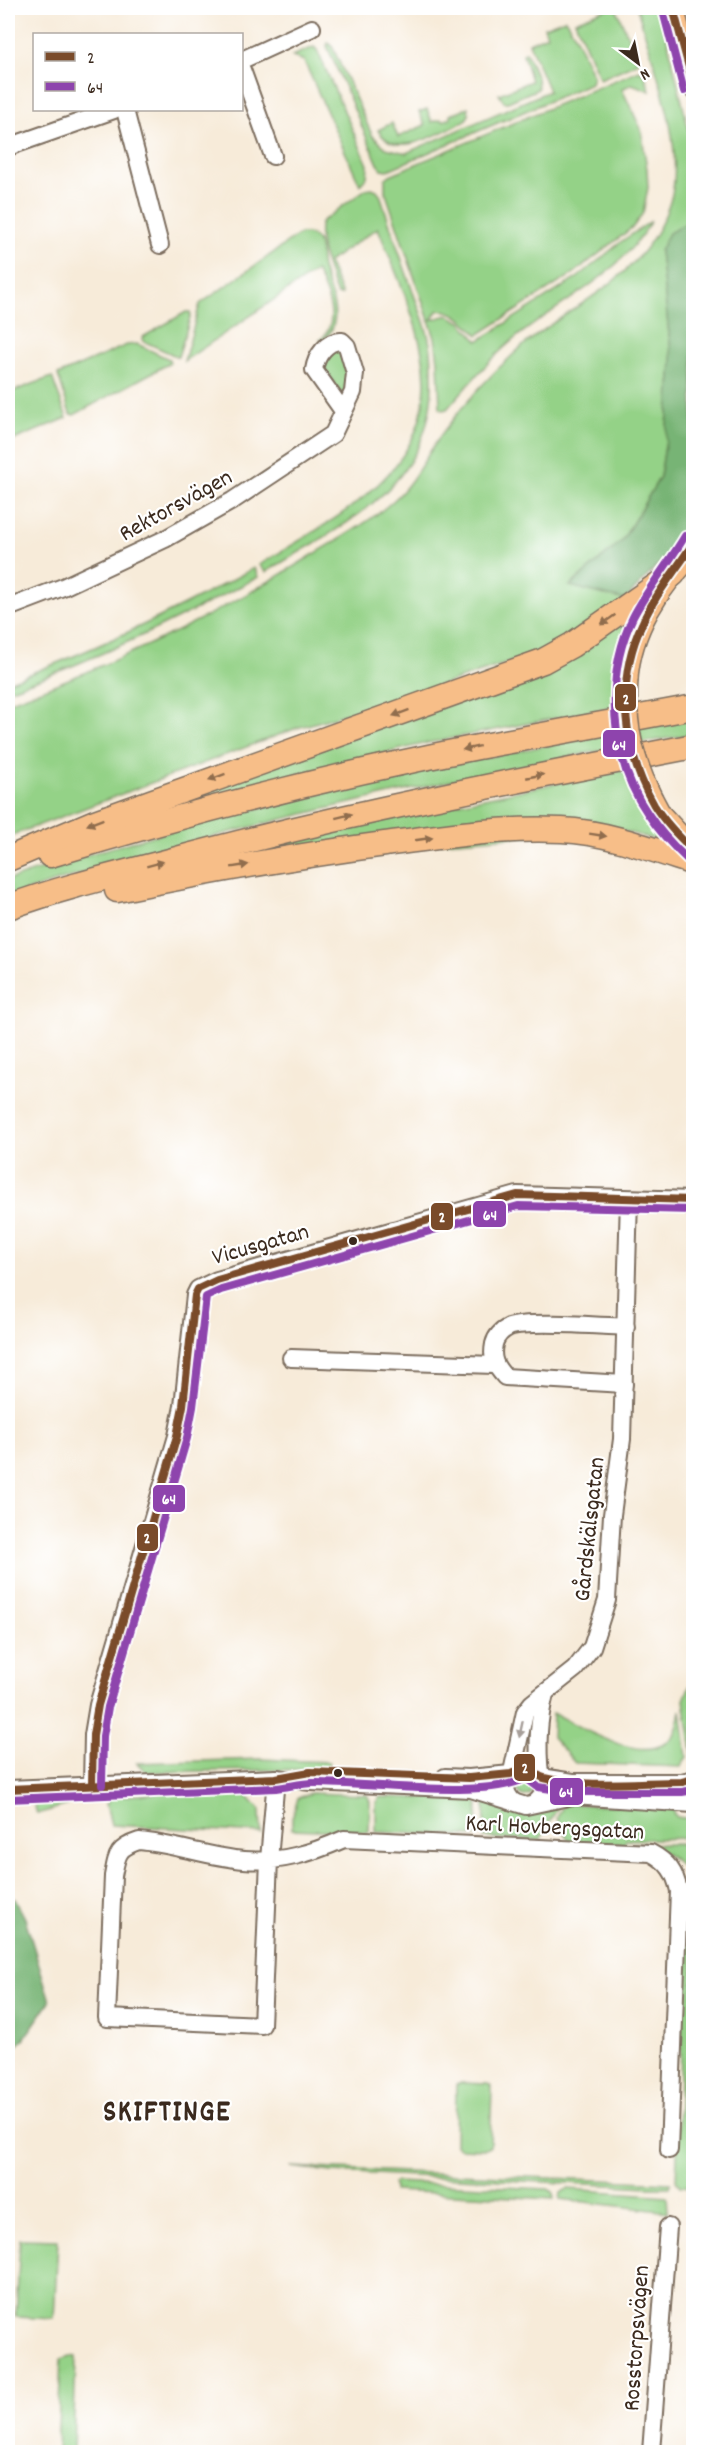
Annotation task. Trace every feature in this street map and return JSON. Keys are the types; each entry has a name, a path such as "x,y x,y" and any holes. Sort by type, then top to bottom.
{"highway":[{"path":"8,859 95,822 543,661 572,645 682,564"},
{"path":"8,868 169,821 360,772 477,747 693,707"},
{"path":"8,907 38,896 222,846 384,807 693,746"},
{"path":"38,896 72,900 208,871 449,835 511,830 563,830 606,836 693,863"}],"main road":[{"path":"673,8 693,88"},
{"path":"693,541 682,564 648,609 637,636 627,680 625,708 628,739 641,777 660,814 693,851"}],"street":[{"path":"243,60 312,28"},
{"path":"243,72 273,156"},
{"path":"8,147 111,111"},
{"path":"125,111 160,244"},
{"name":"Rektorsvägen","path":"8,608 124,560 203,518 333,434 343,411"},
{"name":"Vicusgatan","path":"92,1785 93,1735 98,1706 177,1436 183,1406 195,1295 198,1289 218,1280 517,1196 537,1194 693,1200"},
{"name":"Gårdskälsgatan","path":"511,1773 525,1712 532,1703 575,1669 592,1647 607,1600 612,1515 622,1439 629,1199"},
{"path":"624,1384 505,1377 494,1365 493,1351 496,1337 510,1327 520,1324 626,1327"},
{"path":"291,1358 494,1365"},
{"path":"540,1775 533,1769 525,1767 511,1773 506,1786 508,1795 514,1802 526,1806 535,1803 542,1795 544,1788 537,1753 539,1716 545,1694"},
{"name":"Karl Hovbergsgatan","path":"8,1789 276,1778 310,1772 469,1778 511,1773"},
{"name":"Karl Hovbergsgatan","path":"540,1775 573,1782 682,1782 693,1779"},
{"path":"269,1860 244,1860 139,1841 129,1844 117,1853 113,1876 107,2018 262,2025 269,1860 276,1778"},
{"name":"Karl Hovbergsgatan","path":"276,1778 311,1782 471,1789 514,1802"},
{"name":"Karl Hovbergsgatan","path":"535,1803 573,1796 693,1804"},
{"name":"Karl Hovbergsgatan","path":"269,1860 314,1852 344,1839 625,1851 651,1853 662,1859 672,1868 679,1891 669,2150"},
{"name":"Rosstorpsvägen","path":"651,2452 668,2227"}],"green space":[{"path":"609,8 616,8 639,62 600,79 575,21"},
{"path":"637,8 660,8 694,153 693,225 686,223 660,251 672,362 666,440 660,477 622,541 570,586 625,600 547,650 408,696 297,728 8,837 8,702 86,672 201,619 275,578 375,516 401,493 451,421 498,369 540,333 606,287 644,251 659,229 670,202 674,180 674,156 666,105"},
{"path":"565,19 574,33 593,76 591,83 388,170 382,169 378,164 327,46 328,43 332,46 372,135 386,148 406,153 549,91 529,43 547,35 544,27"},
{"path":"314,47 368,165 367,177 360,185 304,61 292,56"},
{"path":"526,52 537,78 538,89 504,102 499,94 531,81 523,54"},
{"path":"639,70 644,73 650,91 632,84 622,89 641,129 647,169 648,188 643,213 633,227 573,274 478,335 460,318 443,310 437,311 431,320 448,315 461,322 478,341 577,278 622,241 651,221 623,258 588,287 513,340 487,364 447,409 442,410 435,338 385,191 385,179"},
{"path":"468,107 469,115 465,121 419,142 396,144 386,139 378,130 392,123 398,137 425,125 419,112 427,109 432,122 441,119 443,121 451,118 450,115"},
{"path":"366,189 377,190 381,197 429,337 432,376 429,414 419,446 402,473 380,497 355,517 266,572 259,565 322,527 379,483 401,457 417,428 425,393 422,353 409,306 378,228 328,262 342,295 337,295 327,269 320,238 321,222"},
{"path":"686,223 693,225 693,514 675,547 625,600 570,586 622,541 660,477 666,440 672,362 660,251 669,233"},
{"path":"300,234 314,237 320,246 322,268 335,315 328,335 322,341 320,340 327,333 331,316 327,297 316,271 184,361 200,304"},
{"path":"186,312 190,312 191,315 178,357 143,341 143,337"},
{"path":"137,344 169,359 170,363 74,415 70,414 58,375 127,345"},
{"path":"339,349 346,373 343,397 324,368 325,359"},
{"path":"52,377 67,418 14,440 8,423 8,393"},
{"path":"254,568 258,577 197,609 104,653 8,690 8,682 133,630"},
{"path":"629,619 615,678 613,707 427,743 151,810"},
{"path":"693,716 693,734 641,743 638,725"},
{"path":"616,732 619,747 311,812 158,851 8,897 8,880 83,856 233,814 462,762"},
{"path":"626,769 644,811 665,839 664,842 616,829 216,859 356,824"},
{"path":"693,1677 693,1759 684,1700"},
{"path":"681,1710 687,1757 680,1767 575,1763 552,1737 553,1713 580,1728 616,1743 633,1748 650,1748 664,1744 675,1733"},
{"path":"260,1759 329,1762 329,1769 146,1772 137,1763"},
{"path":"521,1778 529,1778 534,1783 532,1794 521,1796 516,1791 516,1783"},
{"path":"206,1789 242,1790 260,1810 261,1833 111,1825 106,1804 112,1797"},
{"path":"311,1793 367,1795 370,1801 369,1832 292,1829 292,1818 298,1798"},
{"path":"380,1797 472,1799 478,1804 476,1836 376,1832 376,1802"},
{"path":"485,1797 515,1813 527,1815 559,1805 540,1840 484,1838"},
{"path":"67,1798 68,1805 37,1814 34,1804 36,1799"},
{"path":"564,1804 674,1807 674,1814 677,1817 692,1819 689,1838 626,1840 624,1844 569,1841 557,1818"},
{"path":"632,1844 684,1844 687,1846 681,1866 659,1850"},
{"path":"693,1845 693,2187 680,2186 676,2181 687,1898 684,1873"},
{"path":"8,1899 15,1899 25,1918 50,2001 24,2039 8,2055"},
{"path":"461,2083 488,2084 492,2087 490,2146 486,2149 459,2148 455,2145 456,2085"},
{"path":"290,2167 671,2183 670,2187 649,2187 332,2172"},
{"path":"393,2183 548,2189 553,2192 554,2199 394,2191"},
{"path":"568,2189 667,2196 668,2212 560,2199 561,2192"},
{"path":"20,2239 58,2240 54,2319 16,2317"},
{"path":"76,2357 73,2452 57,2452 61,2359"}],"transit line":[{"name":"2","path":"673,8 694,86"},
{"name":"64","path":"663,11 684,91"},
{"name":"64","path":"685,536 645,596 624,640 618,665 615,717 619,743 635,792 657,826 687,859"},
{"name":"2","path":"694,542 660,592 642,624 633,646 626,692 629,739 643,784 663,818 694,851"},
{"name":"2","path":"92,1785 93,1735 98,1705 177,1436 183,1406 195,1295 198,1289 217,1280 517,1195 694,1200"},
{"name":"64","path":"102,1785 103,1736 108,1707 187,1438 193,1407 206,1297 221,1290 518,1206 694,1210"},
{"name":"2","path":"8,1789 276,1778 310,1772 469,1778 511,1774 524,1767 544,1778 577,1783 682,1782 694,1779"},
{"name":"64","path":"8,1799 276,1788 313,1783 454,1789 482,1788 526,1778 538,1787 572,1792 682,1792 694,1790"}],"district":[{"name":"SKIFTINGE","path":"167,2110"}]}
